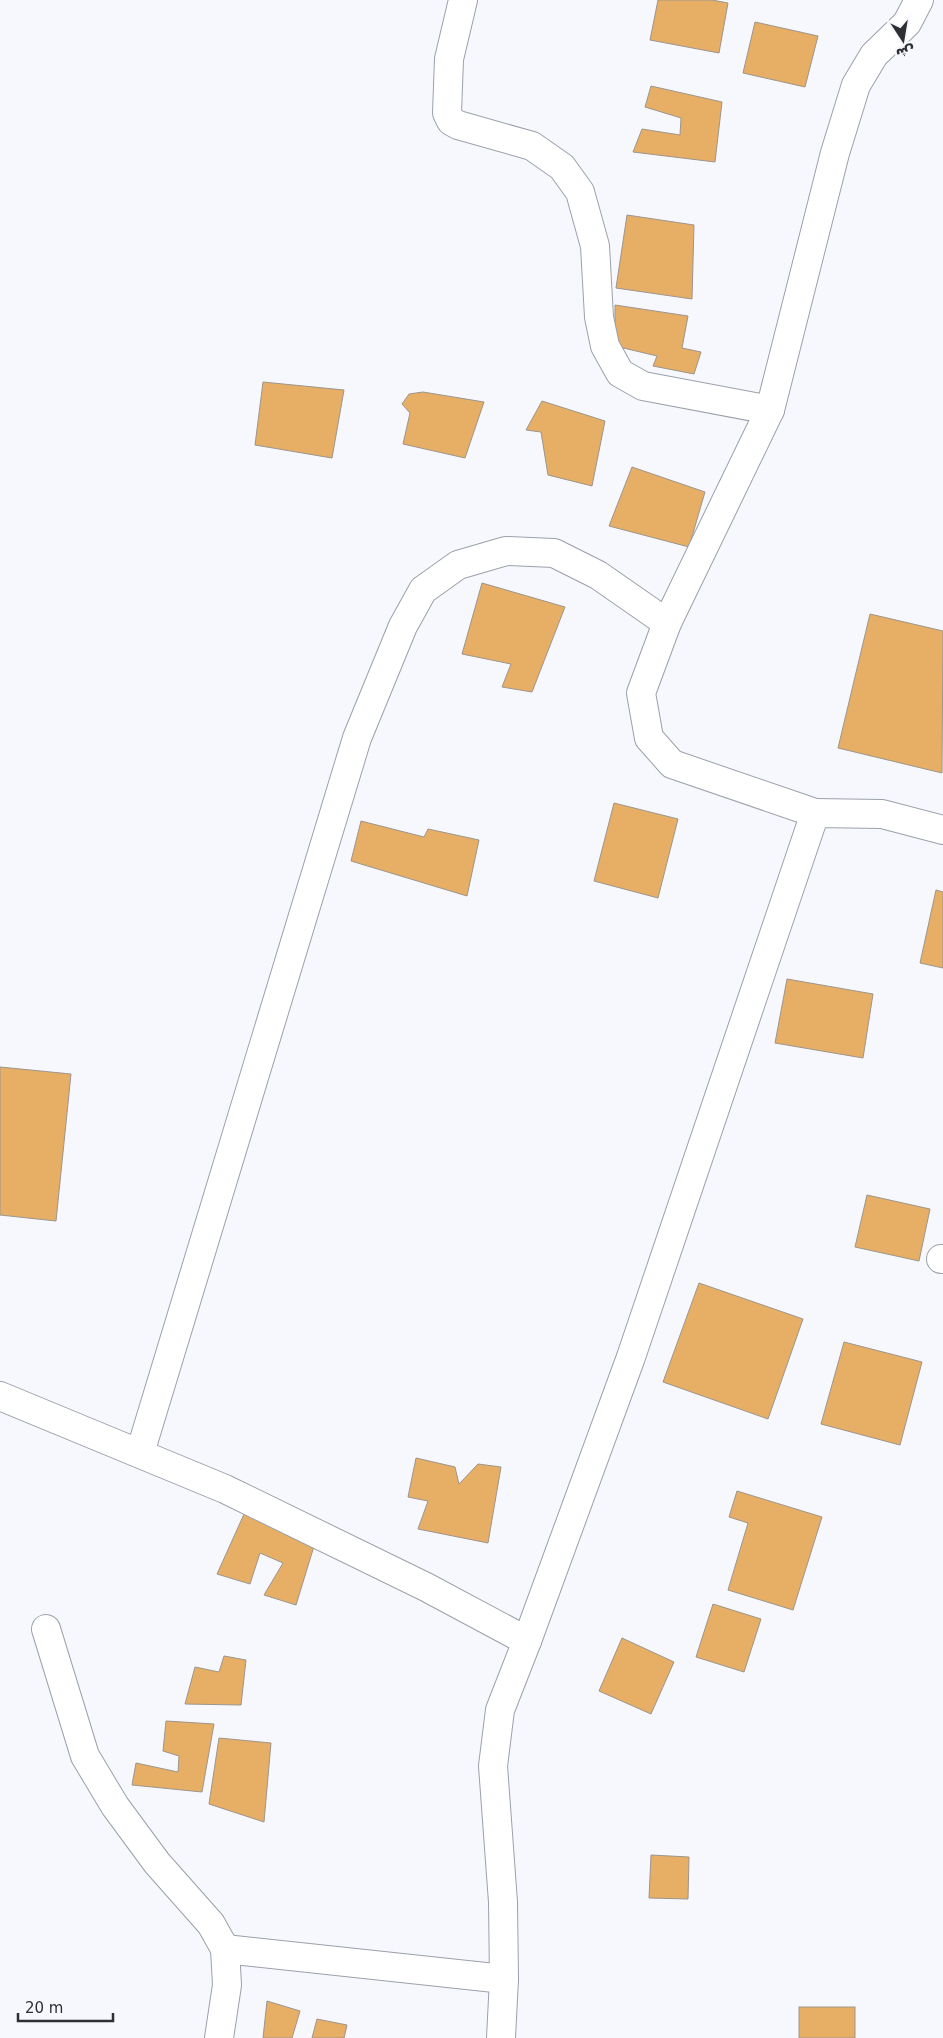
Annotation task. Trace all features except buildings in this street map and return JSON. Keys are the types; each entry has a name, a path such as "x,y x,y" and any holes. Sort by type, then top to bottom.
{"street":[{"path":"463,0 450,58 447,113 451,121 458,125 532,146 562,167 580,192 595,246 599,317 605,346 620,373 643,386 770,410"},
{"path":"919,0 907,23 874,55 856,85 835,153 770,410 667,623 641,693 649,738 672,764 815,813 882,814 943,830"},
{"path":"140,1453 358,738 403,626 423,590 458,565 506,551 554,554 598,576 667,623"},
{"path":"501,2038 504,1979 503,1902 493,1766 500,1710 630,1357 815,813"},
{"path":"0,1396 234,1493 426,1587 527,1641"},
{"path":"46,1629 85,1756 115,1806 157,1863 211,1924 225,1949 227,1985 219,2038"},
{"path":"225,1949 504,1979"}]}
